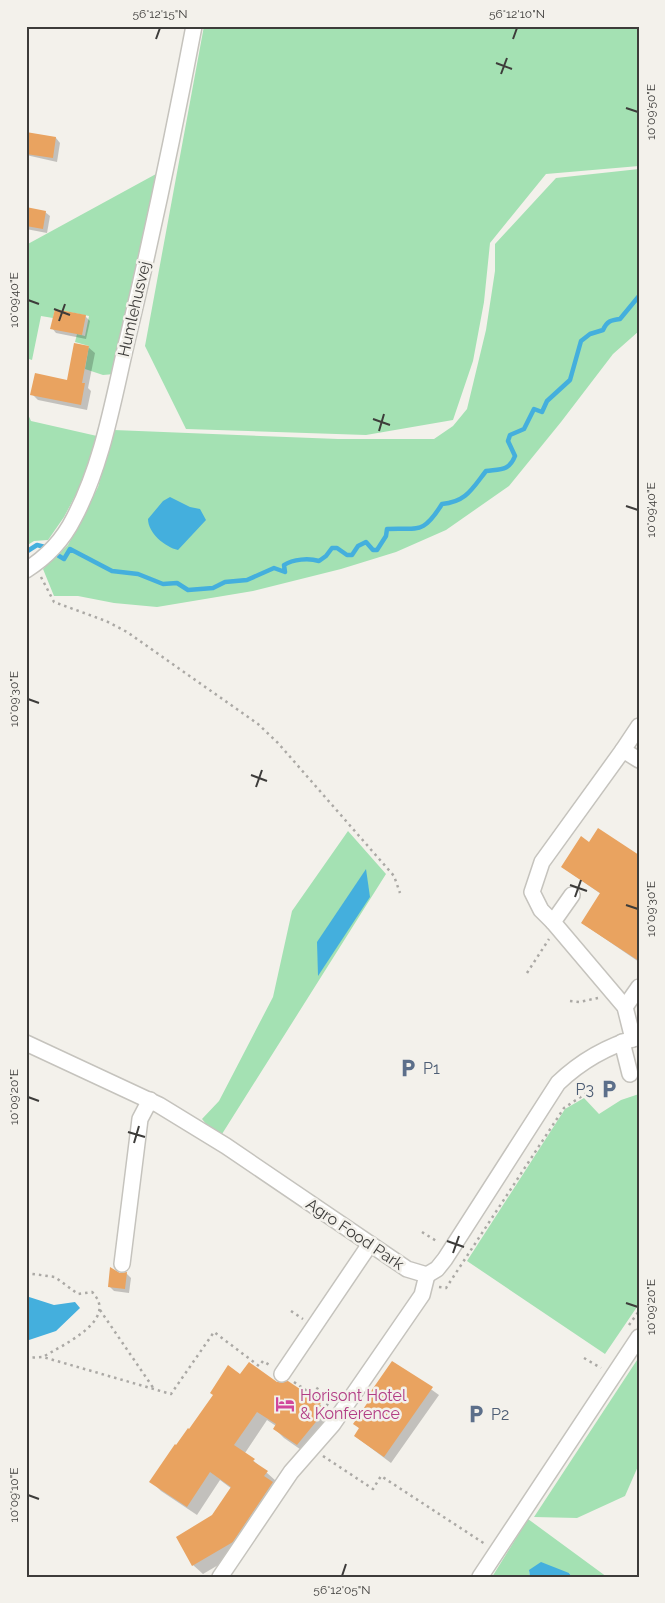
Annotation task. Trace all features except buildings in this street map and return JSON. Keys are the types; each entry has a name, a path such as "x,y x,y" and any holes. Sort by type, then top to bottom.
{"street":[{"name":"Humlehusvej","path":"30,568 57,545 75,517 94,470 148,252 194,26"},
{"path":"630,1074 631,1040 625,1007 541,910 532,892 542,862 639,726"},
{"path":"623,750 639,760"},
{"path":"555,924 572,895"},
{"path":"625,1007 639,987"},
{"path":"220,1577 291,1472 313,1449 340,1414 422,1296 426,1280 445,1259 558,1082 580,1063 631,1040"},
{"name":"Agro Food Park","path":"26,1043 150,1100 226,1146 426,1280"},
{"path":"122,1264 140,1119 150,1100"},
{"path":"282,1374 370,1244"},
{"path":"480,1577 633,1332"}],"path":[{"path":"30,568 54,602 106,621 127,632 258,724 278,743 394,876 400,893"},
{"path":"527,974 555,924"},
{"path":"426,1280 446,1288 564,1108 585,1094 591,1096"},
{"path":"26,1273 55,1277 78,1294 92,1292 99,1301 100,1310 154,1389"},
{"path":"43,1357 85,1332 93,1323 100,1310"},
{"path":"633,1332 639,1311"},
{"path":"26,1358 43,1357 171,1394 214,1332 259,1366 263,1361 340,1414"},
{"path":"584,1358 601,1369 606,1360"},
{"path":"313,1395 319,1386"},
{"path":"313,1449 373,1489 381,1476 497,1551"},
{"path":"419,1501 421,1497"},
{"path":"470,1534 473,1530"}],"green space":[{"path":"204,26 639,26 639,166 546,174 490,243 484,302 473,361 453,420 366,435 186,429 145,346"},
{"path":"639,169 639,331 613,354 509,486 446,530 396,552 341,569 253,591 157,607 114,603 78,596 54,596 43,569 68,545 98,487 114,430 338,439 434,439 453,426 467,409 486,330 495,271 495,244 556,178"},
{"path":"156,174 114,374 103,375 85,369 89,346 75,342 77,334 85,336 89,316 55,309 53,318 41,316 32,360 26,358 26,245"},
{"path":"26,410 31,421 97,436 83,481 64,517 48,540 34,541 26,546"},
{"path":"348,831 386,874 222,1134 207,1125 202,1119 219,1101 273,997 292,911"},
{"path":"639,1094 639,1304 605,1354 467,1261 565,1109 584,1098 599,1114 621,1100"},
{"path":"639,1357 639,1464 625,1496 577,1518 534,1517"},
{"path":"528,1519 607,1577 572,1577 569,1573 529,1570 530,1577 492,1577"}],"water":[{"path":"170,497 190,507 200,509 206,520 178,550 158,539 151,529 148,519 163,501"},
{"path":"366,869 370,897 318,976 317,942"},
{"path":"26,1296 54,1305 75,1302 80,1308 56,1331 26,1341"},
{"path":"541,1562 569,1573 572,1577 530,1577 529,1570"}],"waterway":[{"path":"59,556 64,559 70,549 112,571 138,574 163,584 177,583 188,590 213,588 225,582 247,580 274,568 285,572 284,565 292,561 319,561 332,548 337,548 347,555 352,555 358,546 366,542 373,550 377,550 386,536 387,529 419,528 429,521 442,504 457,501 468,494 486,471 507,467 515,456 508,441 510,435 524,429 534,409 542,412 547,401 570,380 581,341 590,334 603,330 610,322 620,319 639,296"},
{"path":"26,552 37,545 45,547"}],"place":[{"name":"P1","path":"408,1068"},
{"name":"P3","path":"609,1089"},
{"name":"Horisont Hotel & Konference","path":"285,1404"},
{"name":"P2","path":"476,1414"}]}
